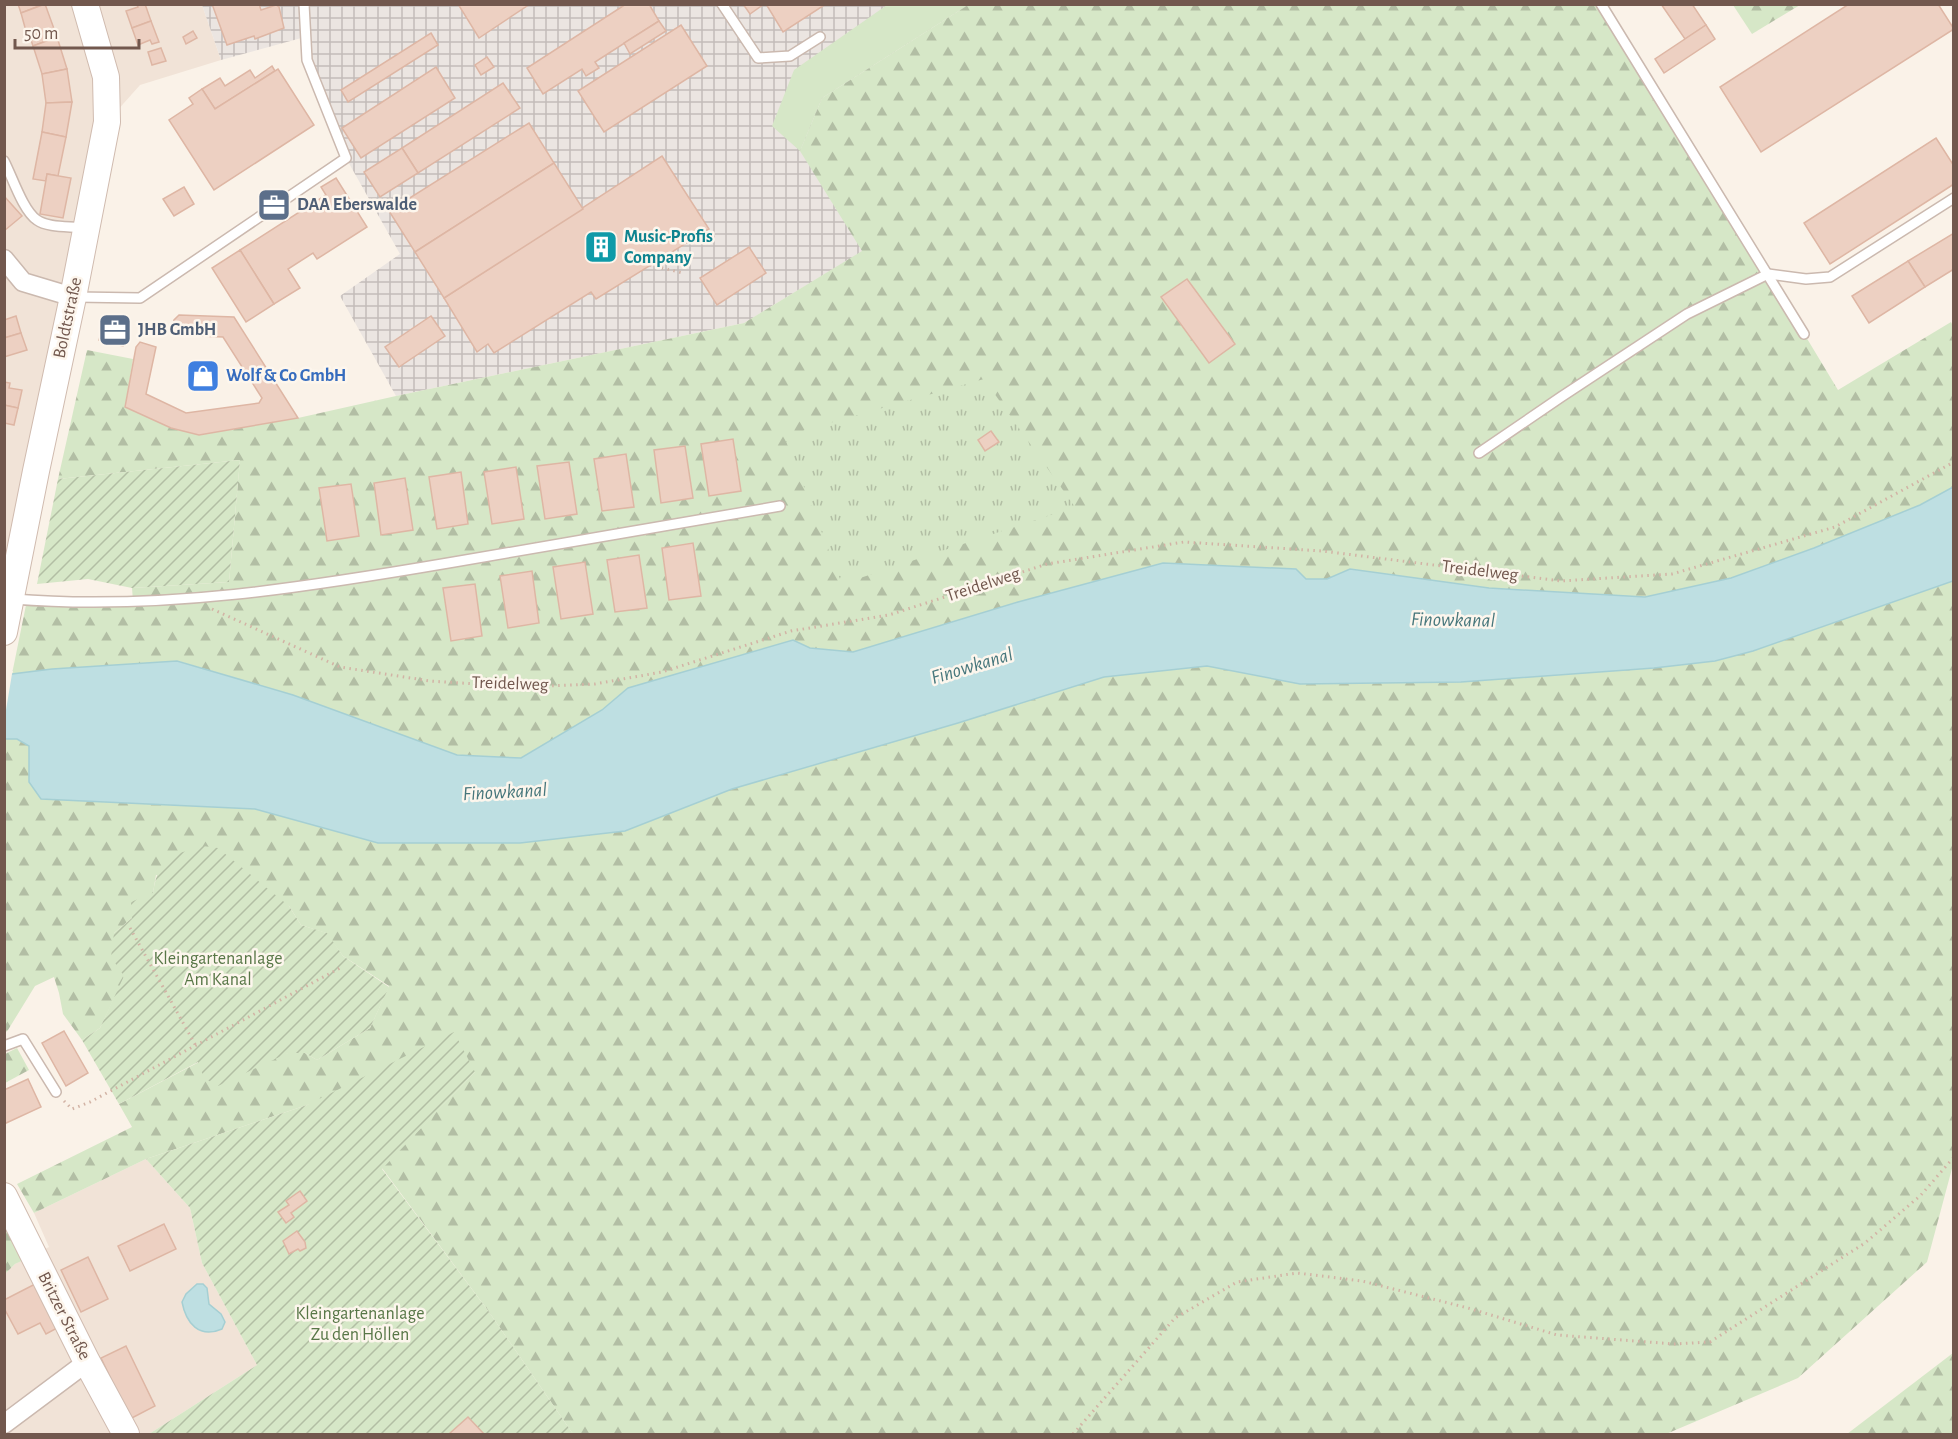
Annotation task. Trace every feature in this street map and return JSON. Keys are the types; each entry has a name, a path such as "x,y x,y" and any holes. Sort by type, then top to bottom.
{"main road":[{"name":"Boldtstraße","path":"4,632 7,599 73,297 107,122 106,77 102,56 85,4"},
{"name":"Britzer Straße","path":"4,1196 87,1362 126,1434"}],"street":[{"path":"4,259 23,282 73,297"},
{"path":"4,1424 87,1362"}],"lane":[{"path":"73,297 140,298 346,158 307,60 303,4"},
{"path":"722,4 758,58 790,56 820,37"},
{"path":"1601,4 1804,334"},
{"path":"4,161 20,196 36,220 43,223 87,228"},
{"path":"1479,453 1687,314 1768,274 1806,279 1830,277 1953,198"},
{"path":"7,599 117,602 192,600 314,586 780,506"},
{"path":"4,1046 23,1039 56,1092"}],"path":[{"path":"650,266 683,273"},
{"name":"Treidelweg","path":"192,600 340,667 442,682 524,687 595,684 662,672 791,631 890,615 1047,564 1184,542 1322,551 1561,581 1672,574 1835,527 1953,462"},
{"path":"130,928 196,1046"},
{"path":"56,1092 72,1109 90,1102 342,967"},
{"path":"1073,1434 1176,1318 1237,1282 1276,1276 1297,1273 1362,1281 1468,1308 1557,1335 1674,1344 1710,1342 1865,1243 1921,1195 1953,1157"}],"shaded area":[{"path":"4,5 202,5 221,60 140,85 107,122 4,592"},
{"path":"202,5 968,5 822,98 801,151 863,251 744,323 396,396 340,296 400,254 346,158 307,60 305,37 221,60"},
{"path":"146,1159 190,1208 202,1263 257,1365 149,1434 5,1434 5,1274 15,1264 49,1247 34,1213"}],"green space":[{"path":"887,5 968,5 822,98 800,151 772,126 794,70"},
{"path":"968,5 1599,5 1838,390 1951,322 1953,326 1953,487 1920,505 1814,548 1731,578 1645,597 1489,588 1350,569 1327,579 1306,579 1296,569 1163,563 1018,602 853,652 810,648 793,640 628,688 602,710 521,758 457,755 293,695 178,661 52,669 12,674 27,600 133,601 132,588 229,582 240,460 58,479 87,350 133,359 125,407 171,428 199,435 298,418 744,323 862,251 800,151 822,98"},
{"path":"1733,5 1800,5 1752,34"},
{"path":"984,379 1075,507 842,584 784,436"},
{"path":"240,460 229,582 132,588 88,579 37,584 58,479"},
{"path":"1953,581 1954,1161 1927,1262 1798,1378 1666,1434 573,1434 489,1312 382,1168 475,1072 307,1105 146,1159 34,1213 17,1184 132,1127 119,1104 199,1062 288,1053 305,1053 317,1060 370,1028 389,986 343,956 326,933 301,925 289,906 156,875 153,893 132,918 114,933 125,976 100,1028 82,1040 63,1014 54,977 35,986 5,1033 5,739 17,739 29,746 29,782 41,799 255,809 378,843 625,831 732,789 958,723 1104,677 1207,666 1300,684 1461,682 1654,668 1715,661 1753,651"},
{"name":"Kleingartenanlage Am Kanal","path":"203,846 218,848 289,906 301,925 327,933 343,956 389,987 370,1028 317,1060 305,1053 288,1053 218,1086 204,1078 198,1062 119,1104 82,1040 100,1028 124,976 111,957 114,933 132,918 131,902 153,893 159,871 168,859"},
{"name":"Kleingartenanlage Zu den Höllen","path":"454,1032 475,1072 382,1169 489,1312 573,1434 149,1434 257,1365 202,1263 190,1208 146,1159 307,1105"},
{"path":"17,1048 29,1070 5,1083 5,1054"},
{"path":"5,1223 26,1259 15,1264 5,1274"},
{"path":"1953,1353 1953,1434 1847,1434"}],"water":[{"name":"Finowkanal","path":"1953,487 1953,581 1753,651 1715,661 1654,668 1461,682 1300,684 1207,666 1104,677 958,723 732,789 625,831 520,843 378,843 255,809 41,799 29,782 29,746 17,739 5,739 4,675 52,669 177,661 293,695 457,755 521,758 602,710 628,688 793,640 810,648 853,652 1018,602 1163,563 1296,569 1306,579 1327,579 1350,569 1489,588 1645,597 1731,578 1814,548 1920,505"},
{"path":"197,1284 203,1284 207,1288 209,1304 221,1314 225,1322 222,1329 207,1332 200,1330 190,1322 182,1302 186,1294"}],"pier":[{"path":"13,671 12,674 5,716 4,672"}],"building":[{"path":"18,4 44,4 21,13"},
{"path":"45,4 57,37 33,46 29,34 27,35 21,13"},
{"path":"137,4 145,4 151,21 132,28 126,11 138,7"},
{"path":"212,4 259,4 261,10 276,5 279,7 284,28 255,39 254,36 227,45"},
{"path":"458,4 530,4 479,38"},
{"path":"626,4 649,4 659,21 595,62 599,68 586,76 582,69 543,94 527,68"},
{"path":"743,4 764,4 750,14"},
{"path":"766,4 826,4 783,32"},
{"path":"1661,4 1692,4 1706,25 1685,39"},
{"path":"1849,4 1938,4 1954,29 1761,152 1720,87"},
{"path":"151,21 159,42 152,44 150,40 138,45 132,28"},
{"path":"659,21 666,31 630,54 624,43"},
{"path":"681,25 707,66 604,132 578,91"},
{"path":"1706,25 1715,39 1664,73 1655,59"},
{"path":"193,31 197,38 186,44 183,37"},
{"path":"431,33 438,45 348,102 341,90"},
{"path":"57,37 67,69 42,74 33,46"},
{"path":"161,48 166,61 152,65 148,52"},
{"path":"487,57 494,67 481,75 475,65"},
{"path":"272,66 275,71 215,109 202,89 220,78 225,86 250,70 255,78"},
{"path":"436,67 455,98 361,158 342,128"},
{"path":"67,69 72,102 46,103 42,74"},
{"path":"278,69 314,125 214,190 169,120 193,104 189,98 202,89 215,109"},
{"path":"503,83 520,108 418,173 402,148"},
{"path":"72,102 66,137 42,132 46,103"},
{"path":"529,123 554,163 415,252 389,211"},
{"path":"42,132 66,137 58,176 47,174 46,181 33,179"},
{"path":"1936,138 1954,166 1954,184 1830,264 1804,223"},
{"path":"402,148 418,173 380,197 364,172"},
{"name":"Music-Profis Company","path":"662,156 709,229 596,299 591,292 494,353 488,344 477,352 444,298"},
{"path":"554,163 583,209 444,298 415,252"},
{"path":"47,174 71,178 63,218 40,214"},
{"path":"336,178 367,227 317,259 313,253 288,269 300,288 274,304 240,250 326,195 321,187"},
{"path":"184,187 194,204 174,216 163,199"},
{"path":"4,196 22,216 4,231"},
{"path":"1954,233 1954,269 1925,287 1908,261"},
{"path":"749,247 766,273 717,305 700,278"},
{"path":"240,250 274,304 246,322 212,268"},
{"path":"1908,261 1925,287 1869,323 1852,296"},
{"path":"1187,279 1235,344 1209,363 1161,297"},
{"name":"JHB GmbH","path":"106,315 130,321 123,346 99,340"},
{"path":"179,315 234,317 298,418 199,435 171,428 125,407 136,347 140,342 156,347 146,394 186,413 259,403 262,398 223,337 173,335 171,332 174,320"},
{"path":"16,316 21,333 4,338 4,320"},
{"path":"431,316 445,336 399,367 385,347"},
{"path":"21,333 27,350 4,357 4,338"},
{"path":"4,382 10,383 9,388 22,390 18,408 4,405"},
{"path":"4,405 18,408 14,425 4,423"},
{"path":"991,431 999,442 985,451 978,440"},
{"path":"733,439 741,491 709,496 701,444"},
{"path":"685,446 693,498 661,503 654,450"},
{"path":"626,454 634,507 602,511 594,459"},
{"path":"569,462 577,514 545,519 537,466"},
{"path":"516,467 524,519 492,524 484,472"},
{"path":"461,472 468,524 437,529 429,477"},
{"path":"405,478 413,530 381,535 374,483"},
{"path":"351,484 359,536 327,541 319,488"},
{"path":"693,543 701,596 669,600 662,548"},
{"path":"639,555 647,608 615,612 607,560"},
{"path":"585,562 593,614 561,619 553,567"},
{"path":"532,571 539,623 508,628 500,576"},
{"path":"475,584 482,636 451,641 443,588"},
{"path":"64,1031 88,1073 66,1086 42,1043"},
{"path":"28,1079 41,1107 4,1124 4,1090"},
{"path":"300,1191 307,1201 291,1213 294,1217 286,1223 278,1212 289,1205 286,1201"},
{"path":"164,1224 176,1249 130,1271 118,1246"},
{"path":"297,1231 305,1242 306,1248 289,1254 283,1241"},
{"path":"88,1257 108,1299 81,1312 61,1270"},
{"path":"39,1282 61,1326 46,1334 40,1323 18,1334 4,1308 4,1300"},
{"path":"126,1346 155,1406 130,1419 101,1358"},
{"path":"468,1417 484,1434 449,1434"}],"place":[{"name":"DAA Eberswalde","path":"274,205"},
{"name":"Music-Profis Company","path":"601,247"},
{"name":"JHB GmbH","path":"115,330"},
{"name":"Wolf & Co GmbH","path":"203,376"}]}
